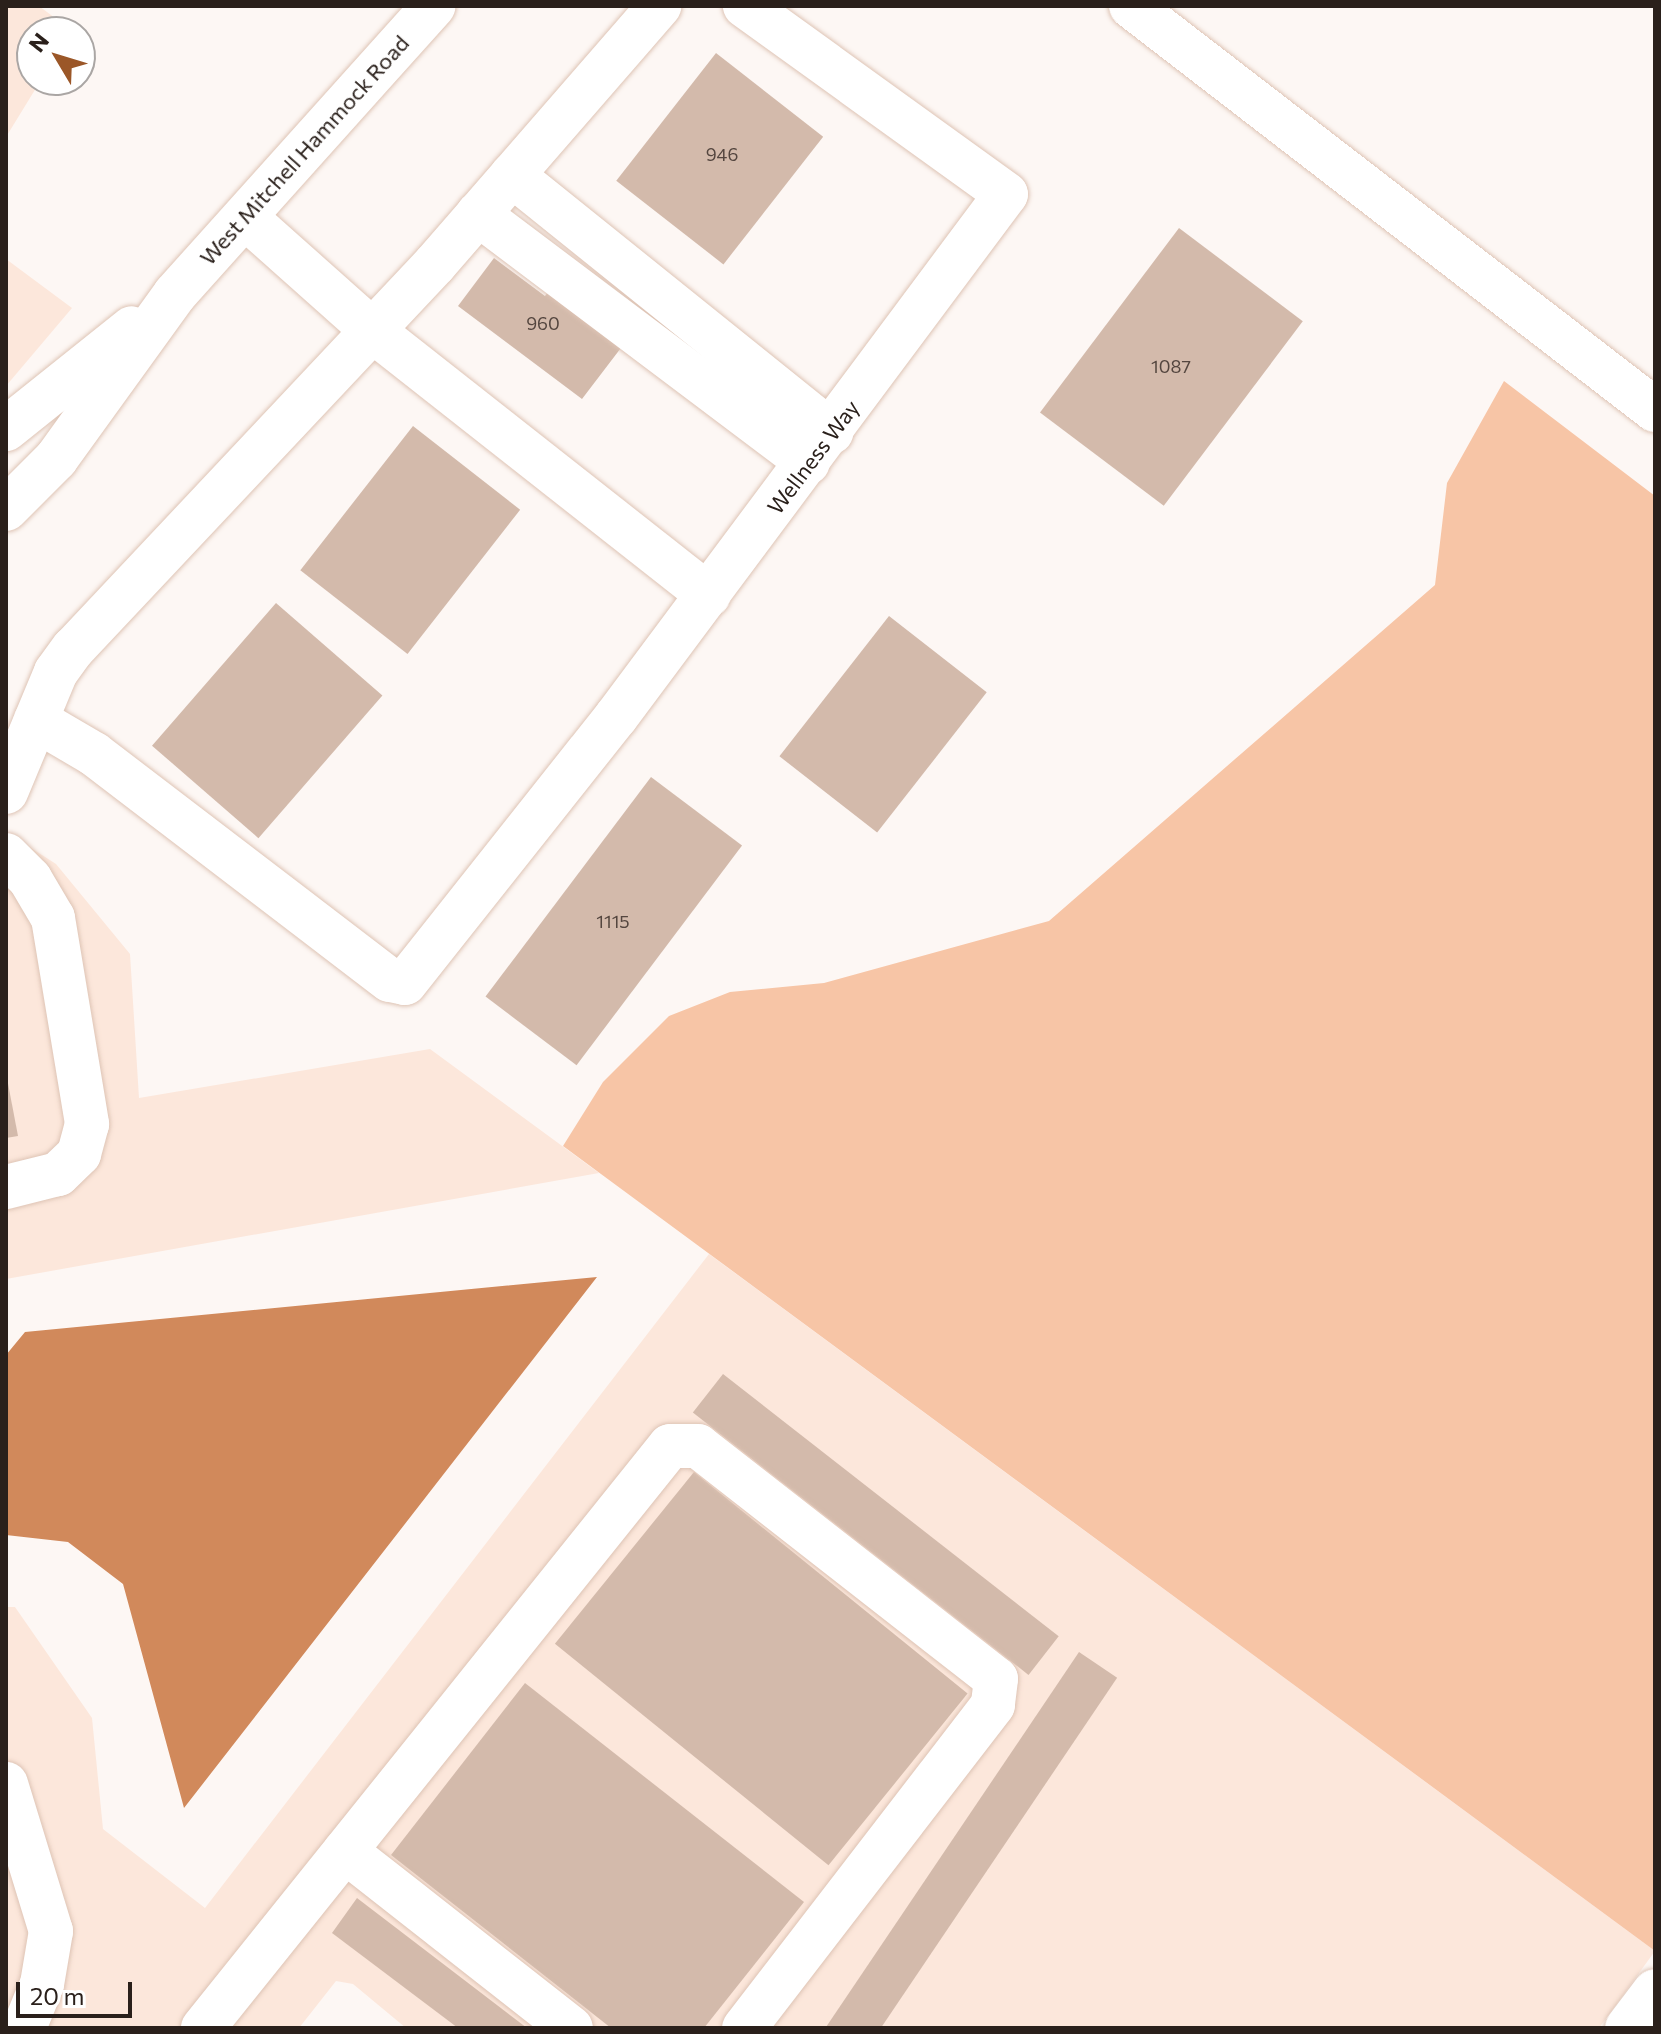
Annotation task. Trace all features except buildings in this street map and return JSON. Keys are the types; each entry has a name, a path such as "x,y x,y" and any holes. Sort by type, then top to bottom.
{"main road":[{"name":"West Mitchell Hammock Road","path":"6,509 56,459 175,294 433,6"},
{"path":"6,792 36,720 73,649 373,331 659,6"},
{"name":"Wellness Way","path":"36,720 94,754 390,980 405,983 820,448 1006,194 745,6"},
{"path":"1131,6 1655,410"},
{"path":"512,175 820,448"},
{"path":"478,214 820,448"},
{"path":"245,217 373,331 708,595"},
{"name":"West Mitchell Hammock Road","path":"7,425 175,294"},
{"path":"6,855 30,879 53,918 87,1124 79,1154 58,1174 6,1187"},
{"path":"203,2028 670,1446 698,1446 996,1679 993,1705 744,2028"},
{"path":"6,1784 51,1931 42,1984 24,2028"},
{"path":"345,1851 571,2028"},
{"path":"1627,2028 1655,1991"}],"shaded area":[{"path":"6,6 39,6 52,16 16,16 16,96 31,96 6,137"},
{"path":"6,259 72,308 6,386"},
{"path":"1504,381 1655,496 1655,1951 563,1146 603,1082 669,1016 730,992 824,983 1049,921 1435,585 1447,483"},
{"path":"6,832 56,864 130,954 139,1098 430,1049 599,1173 6,1279"},
{"path":"709,1254 1655,1951 1599,2028 406,2028 353,1984 336,1981 299,2028 6,2028 6,1607 15,1607 92,1718 103,1829 205,1908"},
{"path":"597,1277 184,1808 123,1584 68,1542 6,1535 6,1355 25,1332"}]}
